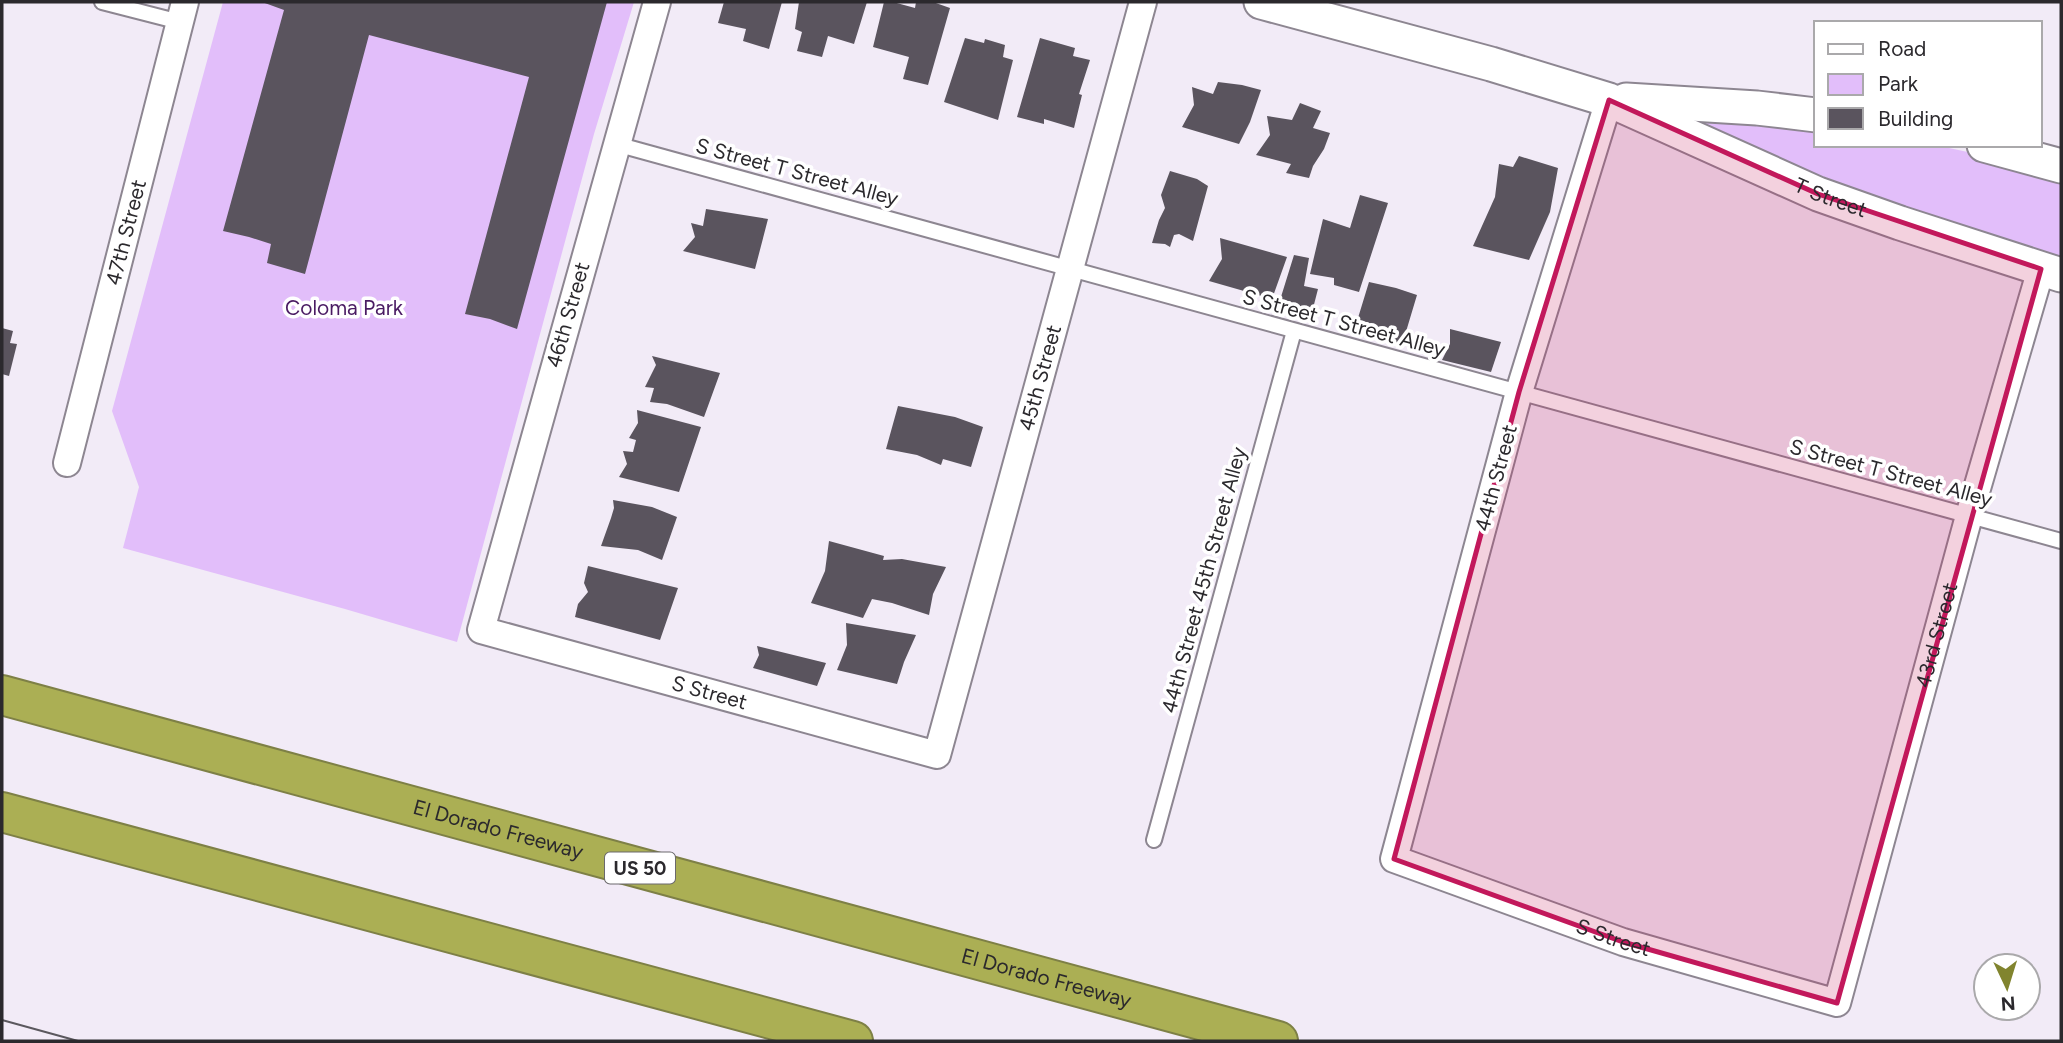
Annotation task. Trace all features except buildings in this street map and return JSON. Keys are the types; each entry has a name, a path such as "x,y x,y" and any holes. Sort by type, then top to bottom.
{"highway":[{"name":"El Dorado Freeway","path":"2,695 1279,1041"},
{"path":"2,811 853,1041"}],"street":[{"name":"46th Street","path":"481,629 657,2"},
{"name":"45th Street","path":"937,755 1143,2"},
{"name":"T Street","path":"1261,2 1491,64 1609,100 1818,194 2051,272"},
{"name":"47th Street","path":"67,463 182,12"},
{"name":"T Street","path":"1609,100 1757,108 1814,115"},
{"name":"44th Street","path":"1394,859 1519,392 1609,100"},
{"path":"1991,147 2061,166"},
{"name":"43rd Street","path":"1838,1003 1969,516 2051,272"},
{"name":"S Street","path":"481,629 937,755"},
{"name":"S Street","path":"1394,859 1623,942 1838,1003"}],"lane":[{"path":"102,2 182,12"},
{"name":"S Street T Street Alley","path":"616,144 2061,541"},
{"name":"44th Street 45th Street Alley","path":"1154,840 1294,331"}],"highlighted area":[{"path":"1609,100 1818,194 2041,269 1837,1003 1623,942 1394,859 1519,392"}],"green space":[{"name":"Coloma Park","path":"223,2 634,2 594,134 457,642 123,548 139,487 112,411"},
{"path":"1707,119 1814,126 1814,147 1944,147 2061,176 2061,264 1932,225 1714,133 1704,124"}],"tram line":[{"path":"2,1020 78,1041"}]}
